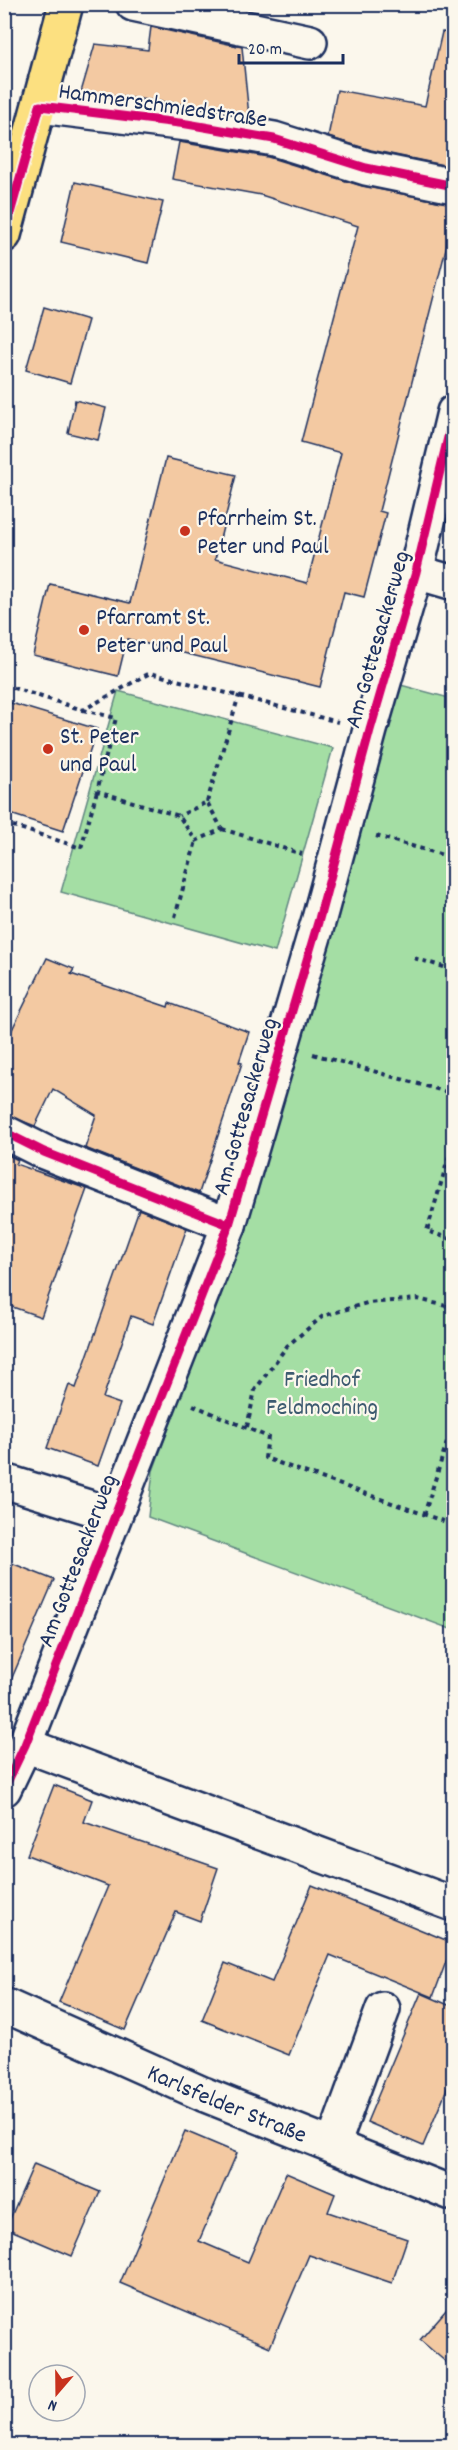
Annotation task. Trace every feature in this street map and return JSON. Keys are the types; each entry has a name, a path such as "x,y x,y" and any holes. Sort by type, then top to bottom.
{"main road":[{"path":"6,227 66,4"}],"street":[{"path":"133,4 310,42"},
{"name":"Hammerschmiedstraße","path":"40,106 187,124 274,139 366,168 453,186"},
{"name":"Am Gottesackerweg","path":"4,1789 25,1744 229,1225 416,572 453,412"},
{"path":"416,572 453,583"},
{"path":"4,1132 44,1152 229,1225"},
{"path":"4,1481 114,1515"},
{"path":"25,1744 450,1903"},
{"name":"Karlsfelder Straße","path":"4,2005 203,2094 453,2194"},
{"path":"333,2145 383,2009"}],"path":[{"path":"83,710 150,673 370,730"},
{"path":"4,685 116,718 81,848 4,823"},
{"path":"222,830 207,802 239,695"},
{"path":"97,791 179,816 196,841 175,917"},
{"path":"179,816 207,802"},
{"path":"344,828 453,858"},
{"path":"196,841 222,830 334,863"},
{"path":"414,958 453,970"},
{"path":"282,1045 453,1094"},
{"path":"453,1139 427,1231 453,1240"},
{"path":"247,1427 255,1390 287,1346 323,1316 366,1303 418,1299 453,1308"},
{"path":"162,1393 268,1437 266,1458 453,1525"},
{"path":"424,1515 453,1420"}],"green space":[{"name":"Friedhof Feldmoching","path":"397,684 453,699 453,1630 148,1517 153,1471 245,1220"},
{"path":"118,691 333,748 275,952 61,892"}],"building":[{"path":"151,27 242,47 249,116 189,105 81,92 95,44 148,50"},
{"path":"442,32 453,33 453,167 371,150 328,137 337,90 425,106"},
{"path":"179,142 268,157 362,186 453,204 453,221 379,511 386,513 364,597 344,592 320,687 127,639 118,676 33,655 50,584 130,603 166,458 236,475 215,559 307,583 341,453 301,442 358,226 261,195 172,179"},
{"path":"75,182 163,202 148,263 61,242"},
{"path":"44,307 88,320 70,383 26,370"},
{"path":"75,400 106,408 98,440 68,433"},
{"name":"St. Peter und Paul","path":"4,701 97,729 63,831 4,812"},
{"path":"47,958 74,969 71,974 168,1007 169,1003 249,1032 239,1062 242,1063 199,1193 85,1148 96,1115 53,1089 35,1126 4,1114 4,1046"},
{"path":"4,1153 18,1160 16,1164 87,1189 41,1317 4,1304"},
{"path":"139,1209 187,1228 153,1324 131,1316 103,1398 120,1404 98,1466 47,1448 69,1385 76,1388"},
{"path":"4,1560 54,1580 5,1694 4,1694"},
{"path":"54,1785 92,1800 84,1822 218,1868 200,1921 176,1912 125,2030 59,2002 108,1886 27,1855"},
{"path":"312,1885 453,1943 433,1997 330,1955 289,2055 202,2020 225,1963 272,1982"},
{"path":"421,1993 453,2007 453,2074 423,2146 367,2122"},
{"path":"185,2131 237,2153 199,2241 248,2262 286,2173 335,2194 328,2212 407,2239 392,2283 309,2255 270,2347 120,2283"},
{"path":"34,2164 100,2192 72,2256 6,2228"},
{"path":"453,2302 453,2368 420,2340"}],"cycle path":[{"path":"4,235 40,106 187,124 274,139 366,168 454,186"},
{"path":"4,1789 25,1745 229,1225 319,919 416,572 454,412"},
{"path":"4,1132 44,1152 229,1225"}],"place":[{"name":"Pfarrheim St. Peter und Paul","path":"185,531"},
{"name":"Pfarramt St. Peter und Paul","path":"84,630"},
{"name":"St. Peter und Paul","path":"48,749"}]}
